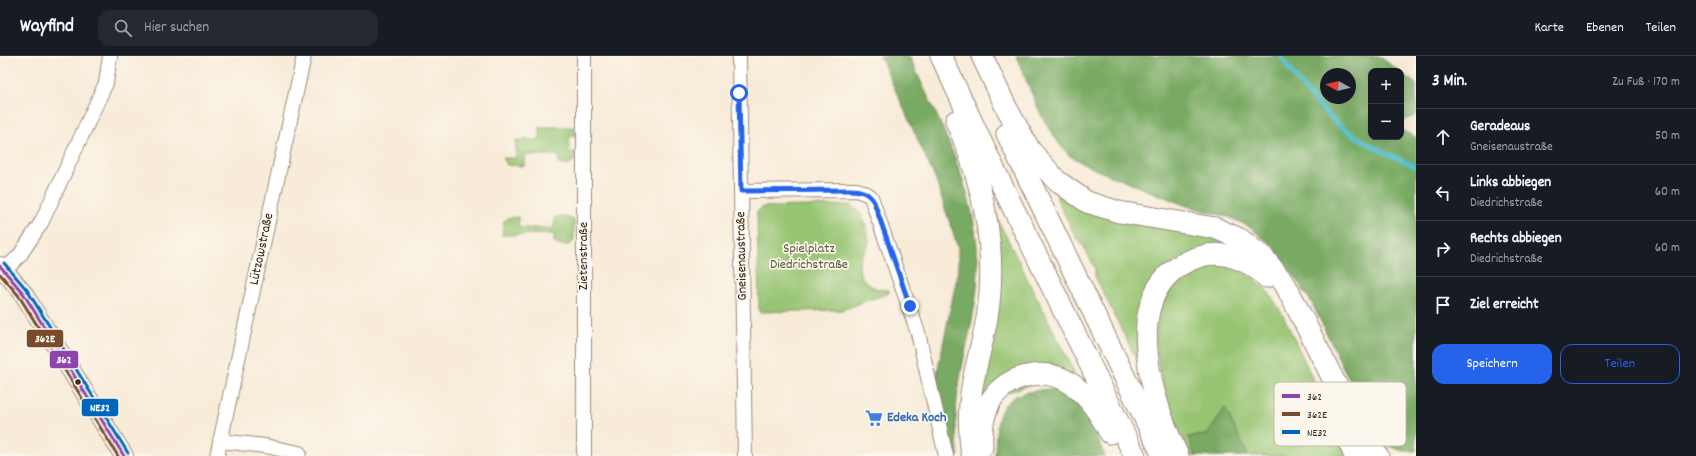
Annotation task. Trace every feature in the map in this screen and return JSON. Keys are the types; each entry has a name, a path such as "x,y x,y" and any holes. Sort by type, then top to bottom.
{"highway":[{"path":"929,56 929,62 969,150 988,222 991,285 987,318 972,386 968,428 972,456"},
{"path":"941,56 993,166 1135,456"},
{"path":"969,56 1163,456"},
{"path":"982,56 1006,107 1030,150 1056,181 1087,202 1119,212 1215,228 1240,239 1264,258 1285,284 1335,382"},
{"path":"1178,456 1166,431 1152,379 1146,346 1146,321 1151,301 1162,282 1177,267 1193,259 1208,255 1226,256 1244,260 1260,270 1274,286 1291,315 1321,382"},
{"path":"982,456 981,432 985,415 993,398 1004,386 1029,375 1042,375 1066,380 1077,389 1092,404 1106,426 1121,456"},
{"path":"1350,446 1355,456"},
{"path":"1371,446 1378,456"}],"main road":[{"path":"2,268 23,293 124,456"}],"street":[{"path":"2,268 20,255 41,223 106,83 110,56"},
{"name":"Lützowstraße","path":"217,456 304,56"},
{"name":"Zietenstraße","path":"584,56 584,456"},
{"name":"Gneisenaustraße","path":"739,56 745,456"},
{"path":"741,191 857,190 871,197 892,254 918,333 946,456"},
{"path":"220,442 265,446 299,454"}],"green space":[{"path":"880,56 909,56 948,140 959,168 975,227 978,257 977,288 957,399 956,428 959,456 952,456 936,378 958,272 958,248 935,178"},
{"path":"1016,56 1379,56 1395,68 1368,68 1368,140 1404,140 1404,131 1416,137 1416,451 1403,451 1390,446 1406,446 1406,382 1350,382 1312,303 1274,247 1248,226 1229,217 1187,206 1096,170 1070,156 1059,144 1041,115"},
{"path":"1404,75 1416,84 1416,115 1404,121"},
{"path":"540,127 575,127 575,136 570,136 569,152 575,152 575,160 569,164 563,165 559,164 558,155 525,155 525,165 507,165 503,158 516,158 516,140 540,140"},
{"path":"1061,193 1177,225 1245,248 1173,265 1141,369 1095,276 1095,268 1084,247 1076,238 1056,197"},
{"name":"Spielplatz Diedrichstraße","path":"850,205 862,215 869,239 867,247 860,259 859,266 862,277 871,286 882,290 889,290 889,293 842,310 759,312 757,212 762,207"},
{"path":"995,214 1074,372 1071,376 1065,373 976,403"},
{"path":"518,217 519,228 554,228 555,217 566,217 574,220 574,241 569,245 557,245 554,242 554,234 502,235 504,221 507,218"},
{"path":"1214,265 1226,266 1242,271 1256,280 1263,287 1275,302 1285,320 1313,382 1274,382 1274,446 1342,446 1346,456 1248,456 1225,409 1207,435 1188,437 1196,456 1191,456 1166,395 1156,349 1156,326 1161,306 1172,288 1191,272"},
{"path":"1052,389 1078,400 1090,422 1105,456 995,456 997,426 1004,406 1011,399 1021,394"},
{"path":"1225,408 1248,456 1196,456 1188,437 1207,435"}],"waterway":[{"path":"1281,56 1307,92 1338,124 1366,142 1416,167"}],"transit line":[{"name":"NE32","path":"4,263 27,290 128,453"},
{"name":"362","path":"0,266 23,293 124,456"},
{"name":"362E","path":"0,274 19,296 118,456"}],"place":[{"name":"Edeka Koch","path":"874,418"}],"route":[{"path":"739,93 741,191 857,190 867,194 874,202 910,306"}]}
